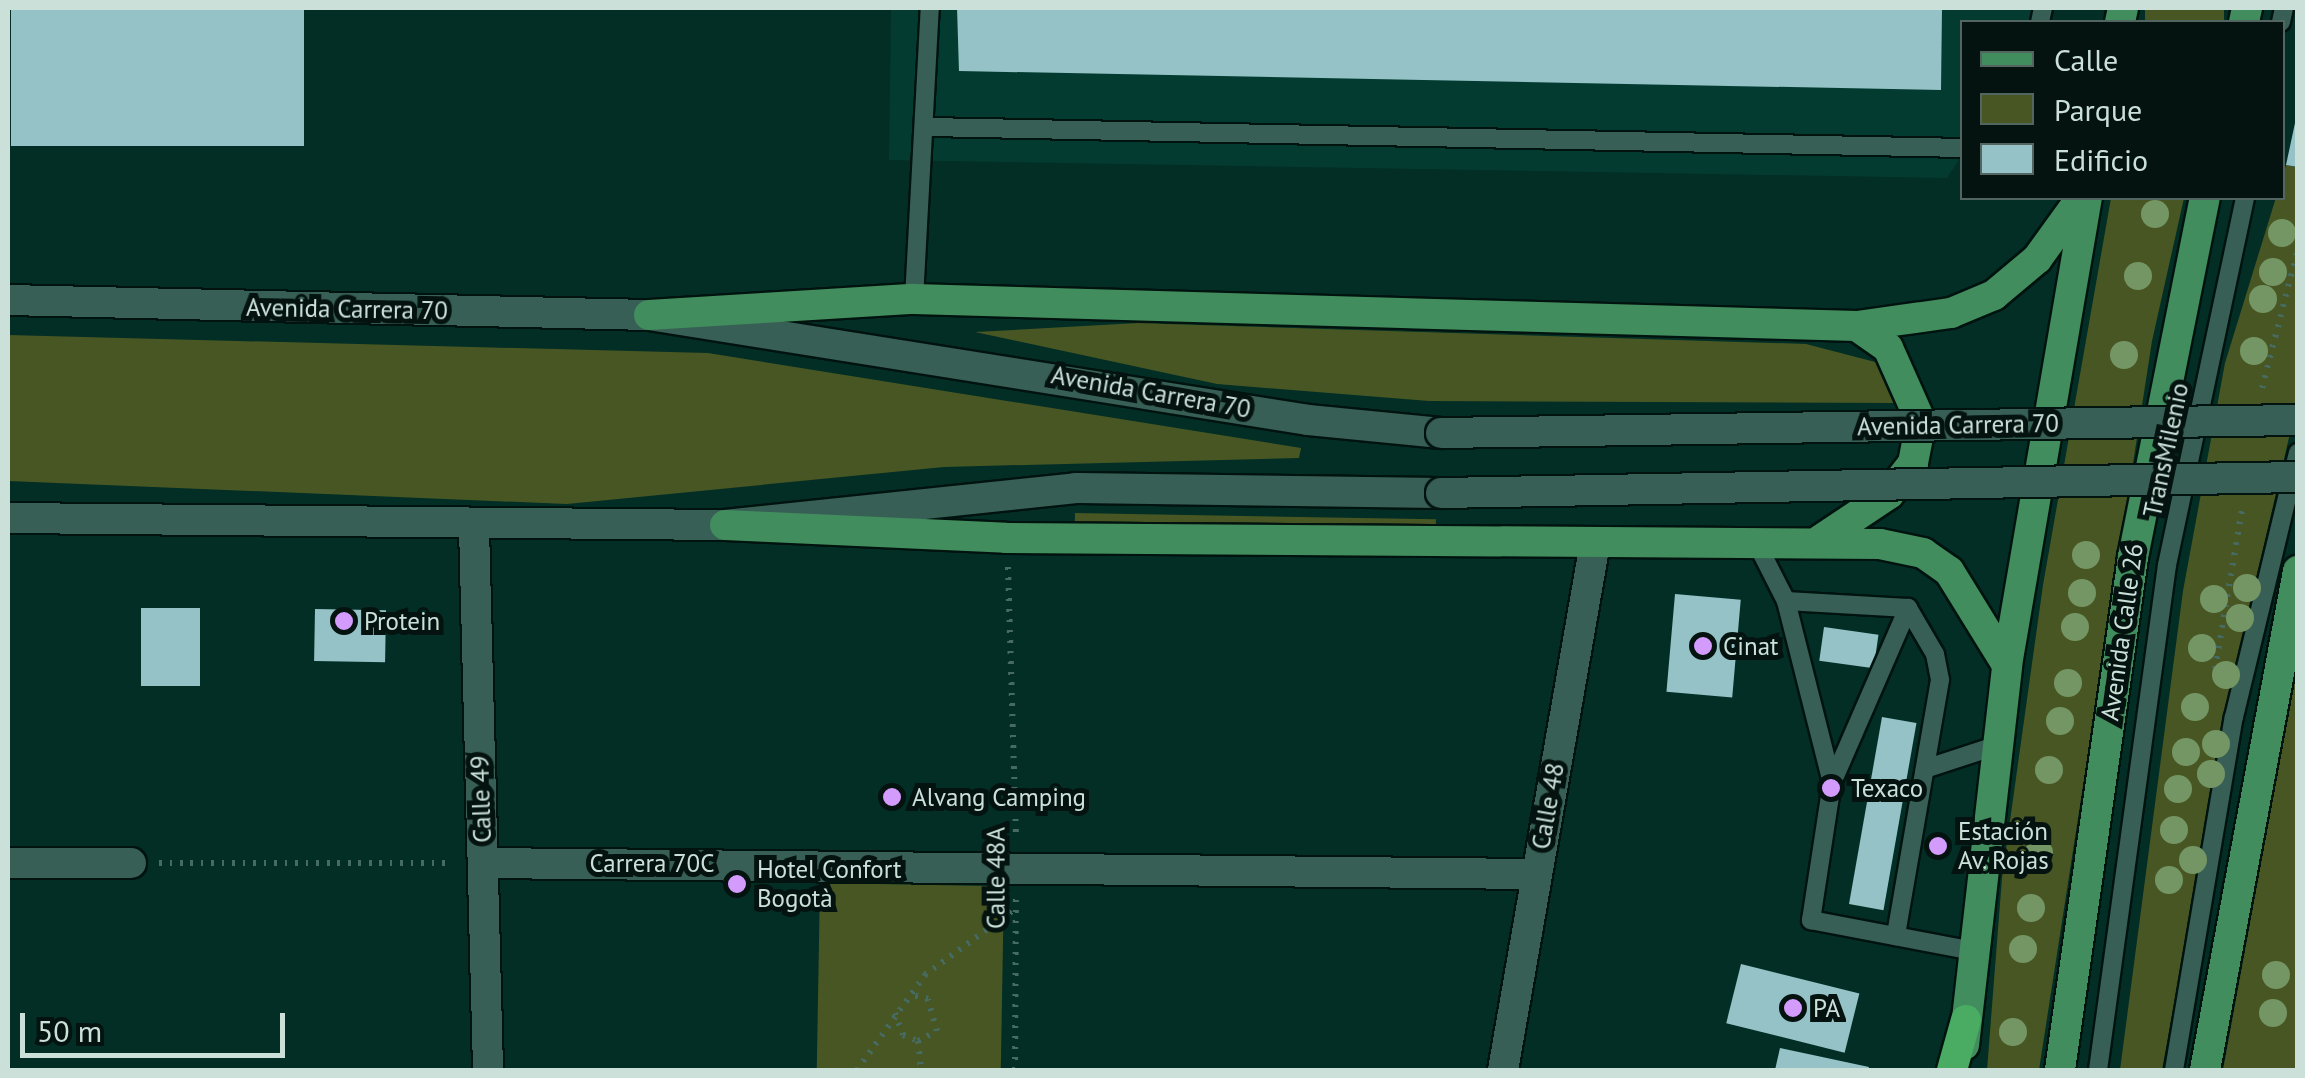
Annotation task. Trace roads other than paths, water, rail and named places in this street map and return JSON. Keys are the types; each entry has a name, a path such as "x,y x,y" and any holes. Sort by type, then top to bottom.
{"highway":[{"path":"1952,1070 1966,1020"}],"main road":[{"path":"649,315 914,300 1857,326 1951,313 1994,295 2036,259 2082,200"},
{"path":"1962,1070 1995,746 2084,200"},
{"name":"Avenida Calle 26","path":"2060,1070 2132,557 2205,200"},
{"name":"Avenida Carrera 70","path":"8,300 649,315 1308,420 1441,433 2298,420"},
{"path":"1817,542 1865,516 1914,463 1921,422 1908,380 1888,348 1857,326"},
{"path":"725,525 1076,488 1441,494 2298,477"},
{"path":"8,518 474,527 725,525 1596,543 1817,542 1923,553 1976,605 2007,665"},
{"name":"Calle 49","path":"474,527 488,1070"},
{"name":"Calle 48","path":"1503,1070 1596,543"},
{"path":"2205,1070 2298,570"},
{"name":"Carrera 70C","path":"483,863 1017,862 1536,874"},
{"path":"8,864 131,863"}],"lane":[{"path":"914,300 928,127 930,8"},
{"path":"928,127 1960,148"},
{"name":"TransMilenio","path":"2098,1070 2168,565 2245,200"},
{"path":"2174,1070 2234,717 2298,453"},
{"path":"1756,542 1786,601 1832,783"},
{"path":"1786,601 1908,608"},
{"path":"1896,936 1940,680 1908,608"},
{"path":"1908,608 1832,783 1811,920 1973,950"},
{"path":"1926,769 1995,746"}],"place":[{"name":"Protein","path":"344,621"},
{"name":"Cinat","path":"1703,646"},
{"name":"Texaco","path":"1831,788"},
{"name":"Alvang Camping","path":"892,797"},
{"name":"Estación Av. Rojas","path":"1938,846"},
{"name":"Hotel Confort Bogotà","path":"737,884"},
{"name":"PA","path":"1793,1008"}]}
